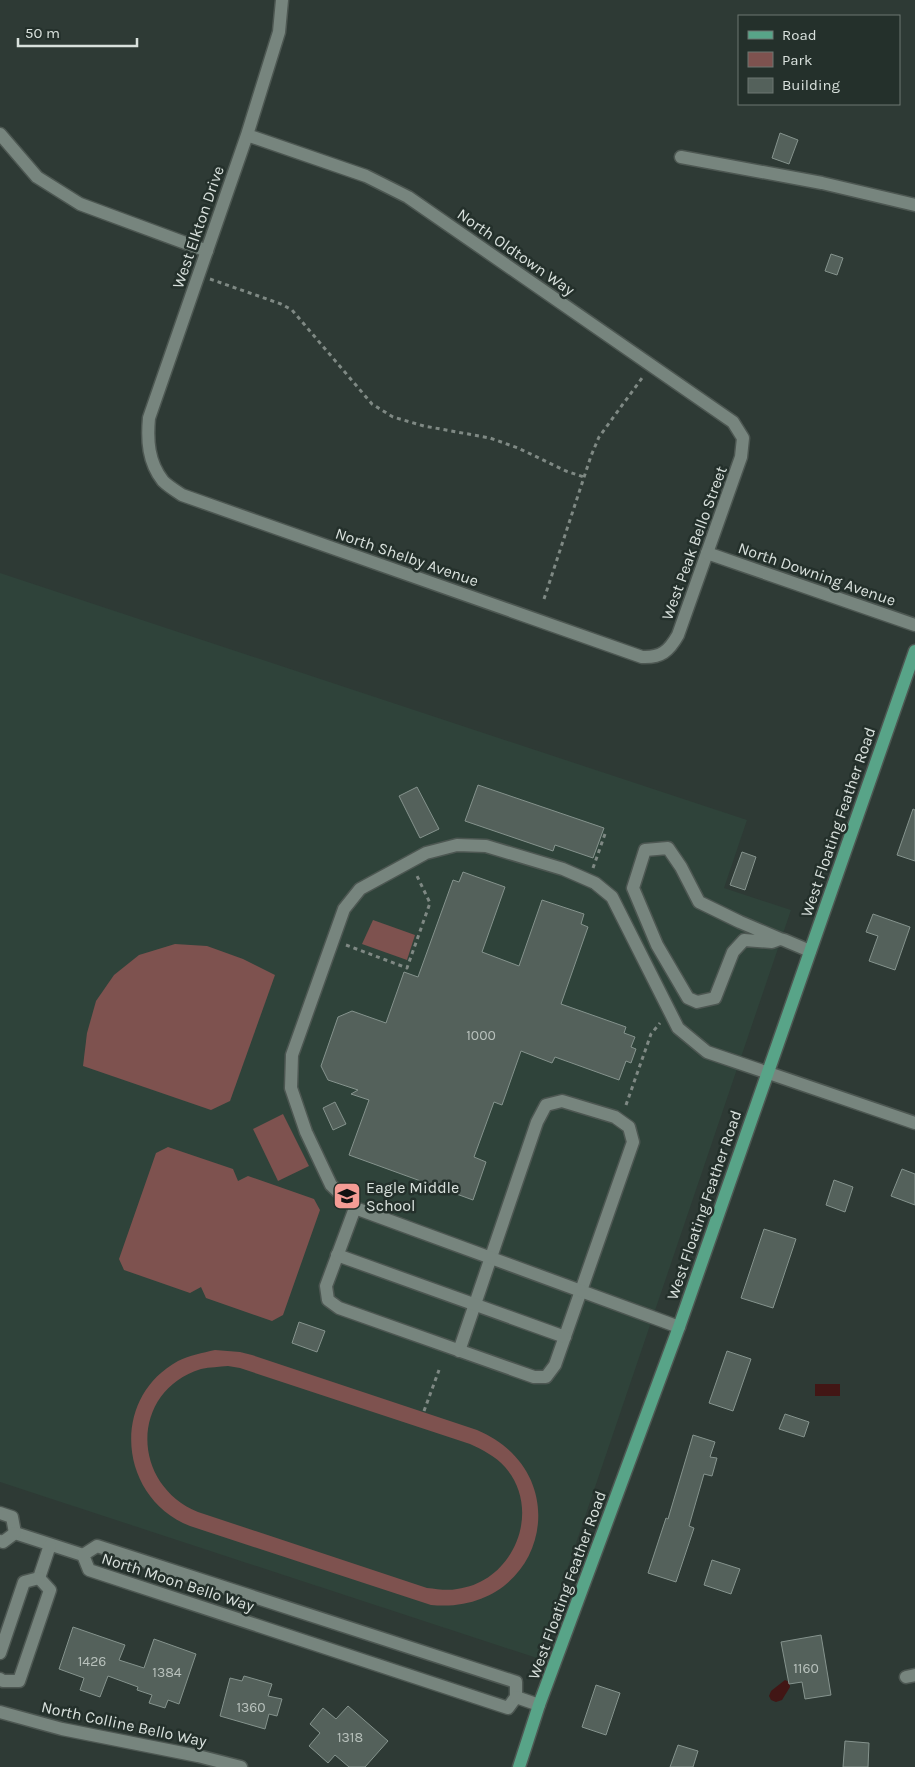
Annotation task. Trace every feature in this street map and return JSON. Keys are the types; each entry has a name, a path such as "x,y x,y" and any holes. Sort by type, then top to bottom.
{"main road":[{"name":"West Floating Feather Road","path":"519,1767 679,1327 915,651"}],"street":[{"name":"West Elkton Drive","path":"153,463 147,440 149,418 247,135 279,32 282,0"},
{"path":"0,134 37,177 80,204 208,251"},
{"name":"North Oldtown Way","path":"247,135 366,176 408,197 733,422 743,438"},
{"path":"681,157 822,183 915,205"},
{"name":"West Peak Bello Street","path":"664,653 672,646 678,635 741,457 743,438"},
{"name":"North Shelby Avenue","path":"153,463 164,482 182,495 642,657 654,658 664,653"},
{"name":"North Downing Avenue","path":"708,553 915,625"},
{"path":"679,1327 355,1208 331,1185 306,1132 292,1088 292,1055 344,909 360,889 426,853 457,845 486,846 563,869 595,883 612,897 678,1028 706,1052 915,1124"},
{"path":"780,939 772,942 744,940 733,952 715,998 697,1002 688,998 657,945 633,888 645,850 668,848 681,867 699,902 740,922 810,951"},
{"path":"355,1208 326,1286 328,1300 339,1308 459,1351 534,1377 546,1377 555,1365 633,1142 629,1127 615,1118 562,1101 546,1105 537,1122 459,1351"},
{"path":"337,1255 565,1337"},
{"path":"0,1513 12,1516 14,1534"},
{"path":"0,1541 3,1542 14,1534"},
{"path":"14,1534 83,1555"},
{"path":"39,1578 50,1545"},
{"name":"North Moon Bello Way","path":"97,1546 507,1679 516,1682 516,1697 508,1708 89,1570 83,1555 97,1546"},
{"path":"0,1653 24,1582 39,1578"},
{"path":"1,1684 19,1680 50,1590 39,1578"},
{"path":"516,1697 540,1705"},
{"name":"North Colline Bello Way","path":"0,1712 62,1729 198,1756 241,1767"}],"path":[{"path":"206,278 281,304 292,310 372,404 393,417 424,426 490,438 518,448 566,471 584,476"},
{"path":"544,598 584,476 599,437 642,378"},
{"path":"592,870 605,834"},
{"path":"346,945 407,968 430,903 417,876"},
{"path":"626,1105 651,1034 665,1020"},
{"path":"424,1412 439,1370"}],"shaded area":[{"name":"Eagle Middle School","path":"0,573 747,820 724,888 791,910 537,1658 0,1482"},
{"path":"815,1384 840,1384 840,1396 815,1396"},
{"path":"785,1680 789,1682 790,1687 782,1700 776,1702 771,1700 769,1696 771,1691"}],"green space":[{"path":"373,920 415,935 407,960 362,944"},
{"path":"175,944 207,946 243,959 275,975 230,1101 211,1110 83,1066 87,1033 96,1001 114,975 139,955"},
{"path":"283,1114 309,1166 278,1181 253,1129"},
{"path":"168,1147 233,1169 238,1181 248,1176 314,1199 320,1210 283,1315 272,1321 206,1298 201,1287 190,1293 124,1270 119,1259 156,1153"},
{"path":"215,1350 252,1355 477,1430 510,1451 530,1477 538,1508 535,1538 523,1566 500,1588 470,1602 431,1605 190,1526 166,1512 148,1494 137,1472 132,1447 133,1423 141,1399 156,1378 178,1361","holes":["228,1366 240,1368 470,1444 493,1456 505,1467 516,1484 522,1503 522,1523 517,1542 507,1559 494,1573 477,1584 453,1590 427,1588 198,1512 176,1499 160,1481 150,1460 147,1438 151,1417 161,1397 178,1380 201,1369 211,1367"]}],"building":[{"path":"780,133 798,140 789,164 772,158"},
{"path":"831,254 843,258 837,275 825,271"},
{"path":"478,785 604,828 593,858 555,845 553,851 465,821"},
{"path":"417,787 439,829 420,838 399,796"},
{"path":"913,809 915,810 915,861 897,855"},
{"path":"742,852 756,857 745,890 730,885"},
{"name":"Eagle Middle School","path":"463,872 505,887 482,952 519,966 542,900 584,914 581,924 588,927 561,1004 626,1027 624,1033 635,1037 631,1047 636,1049 631,1063 626,1061 619,1080 555,1057 552,1063 521,1051 502,1105 494,1102 474,1157 486,1162 473,1200 349,1155 369,1100 351,1094 358,1090 328,1080 321,1066 338,1017 352,1011 386,1023 404,972 418,977 453,880 459,882"},
{"path":"873,914 910,927 895,970 869,961 878,936 866,932"},
{"path":"335,1102 346,1124 333,1130 323,1108"},
{"path":"902,1169 915,1174 915,1205 891,1196"},
{"path":"834,1180 853,1187 845,1212 826,1205"},
{"path":"764,1229 796,1239 773,1308 741,1298"},
{"path":"299,1322 325,1331 317,1352 292,1343"},
{"path":"727,1351 751,1359 733,1411 709,1403"},
{"path":"785,1414 809,1422 804,1437 779,1429"},
{"path":"693,1435 715,1442 710,1457 717,1458 712,1476 704,1474 689,1526 694,1528 676,1582 648,1573 666,1518 668,1519"},
{"path":"712,1560 740,1569 731,1594 704,1585"},
{"path":"73,1627 125,1645 119,1660 144,1668 154,1639 196,1654 179,1704 168,1700 165,1708 149,1703 152,1695 137,1690 138,1687 108,1676 100,1697 80,1690 84,1678 59,1669"},
{"path":"821,1635 831,1695 805,1699 802,1682 789,1684 781,1642"},
{"path":"244,1676 272,1684 268,1696 282,1699 277,1716 269,1714 265,1729 220,1716 230,1678 242,1681"},
{"path":"596,1685 620,1693 606,1735 582,1727"},
{"path":"348,1706 388,1741 365,1767 349,1767 335,1755 328,1763 309,1746 320,1733 310,1724 323,1708 336,1719"},
{"path":"845,1741 869,1743 868,1767 843,1767"},
{"path":"678,1745 698,1751 693,1767 670,1767"}],"place":[{"name":"Eagle Middle School","path":"347,1196"}]}
